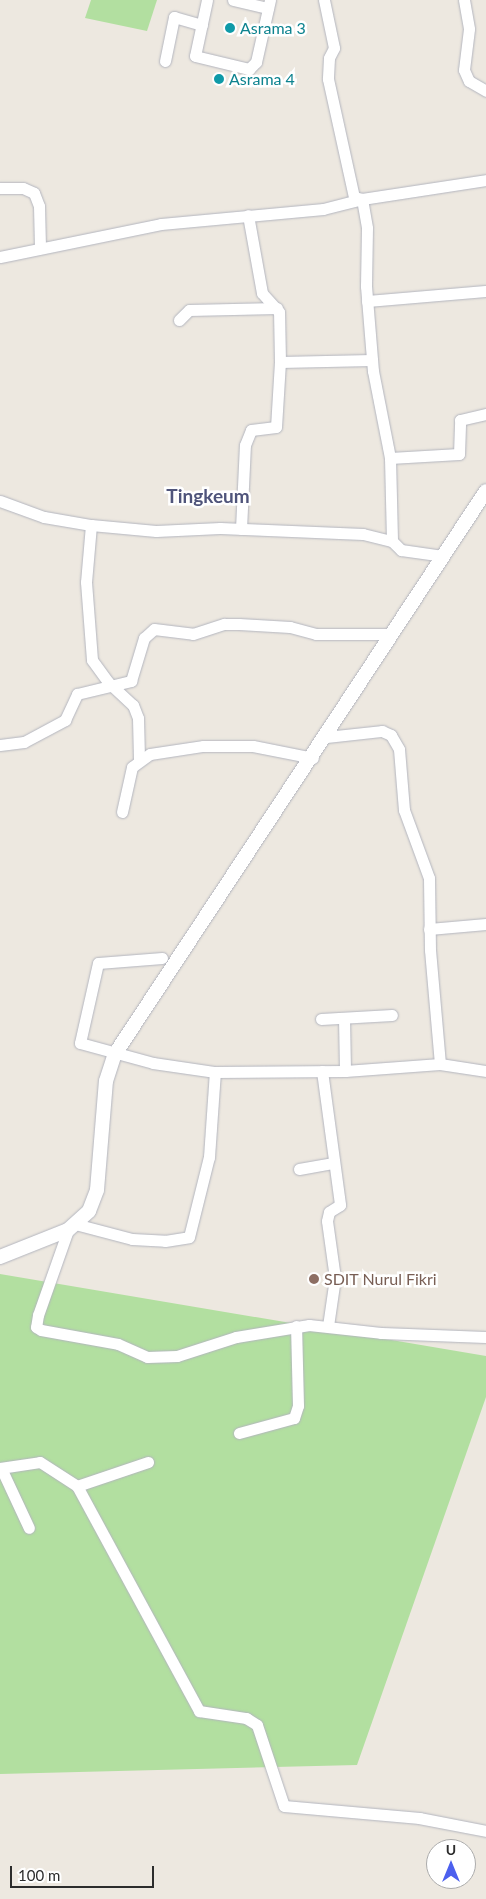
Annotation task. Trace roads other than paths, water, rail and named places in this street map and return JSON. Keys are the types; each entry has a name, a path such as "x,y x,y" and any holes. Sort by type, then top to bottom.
{"street":[{"path":"207,0 195,56 253,69 269,4 233,0"},
{"path":"324,0 334,48 329,58 328,79 354,198 362,199"},
{"path":"464,0 468,29 464,70 469,81 486,91"},
{"path":"165,61 174,17 202,25"},
{"path":"0,257 161,224 323,209 362,199 486,180"},
{"path":"0,188 23,188 34,193 39,206 40,248"},
{"path":"362,199 367,228 367,301 372,360 390,458 392,541"},
{"path":"241,529 245,444 251,430 276,426 280,362 277,308 262,293 248,215"},
{"path":"367,301 486,291"},
{"path":"179,320 189,310 277,308"},
{"path":"280,362 372,360"},
{"path":"390,458 459,454 460,420 486,414"},
{"path":"0,1257 71,1227 89,1211 97,1190 106,1081 115,1054 327,737 390,634 486,491"},
{"path":"0,501 44,517 90,525 156,531 241,529 363,534 392,541 401,550 443,556"},
{"path":"90,525 86,582 92,660 112,685 133,705 138,718 139,759 129,776 122,812"},
{"path":"0,745 24,742 56,726 65,720 77,694 112,685 126,684 135,677 144,638 154,629 192,634 224,624 239,624 290,627 316,634 390,634"},
{"path":"327,737 382,731 391,736 399,749 404,810 429,878 429,929 440,1064"},
{"path":"139,759 202,746 253,746 313,758"},
{"path":"429,929 486,924"},
{"path":"162,958 98,963 92,1002 79,1040 84,1046 115,1054 215,1072 345,1071 440,1064 486,1071"},
{"path":"321,1019 392,1015"},
{"path":"344,1018 345,1071"},
{"path":"322,1071 340,1205 329,1212 327,1221 336,1278 328,1326"},
{"path":"71,1227 132,1238 165,1241 189,1237 213,1129 215,1072"},
{"path":"299,1169 333,1163"},
{"path":"71,1227 38,1315 36,1326 41,1330 110,1342 147,1357 167,1357 236,1336 296,1326 328,1326 381,1333 486,1337"},
{"path":"240,1433 294,1418 298,1406 296,1326"},
{"path":"30,1528 1,1468 40,1462 77,1486 199,1711 246,1718 257,1725 284,1806 419,1818 486,1831"},
{"path":"77,1486 148,1462"}],"place":[{"name":"Asrama 3","path":"230,28"},
{"name":"Asrama 4","path":"219,79"},
{"name":"SDIT Nurul Fikri","path":"314,1279"}],"district":[{"name":"Tingkeum","path":"208,496"}]}
